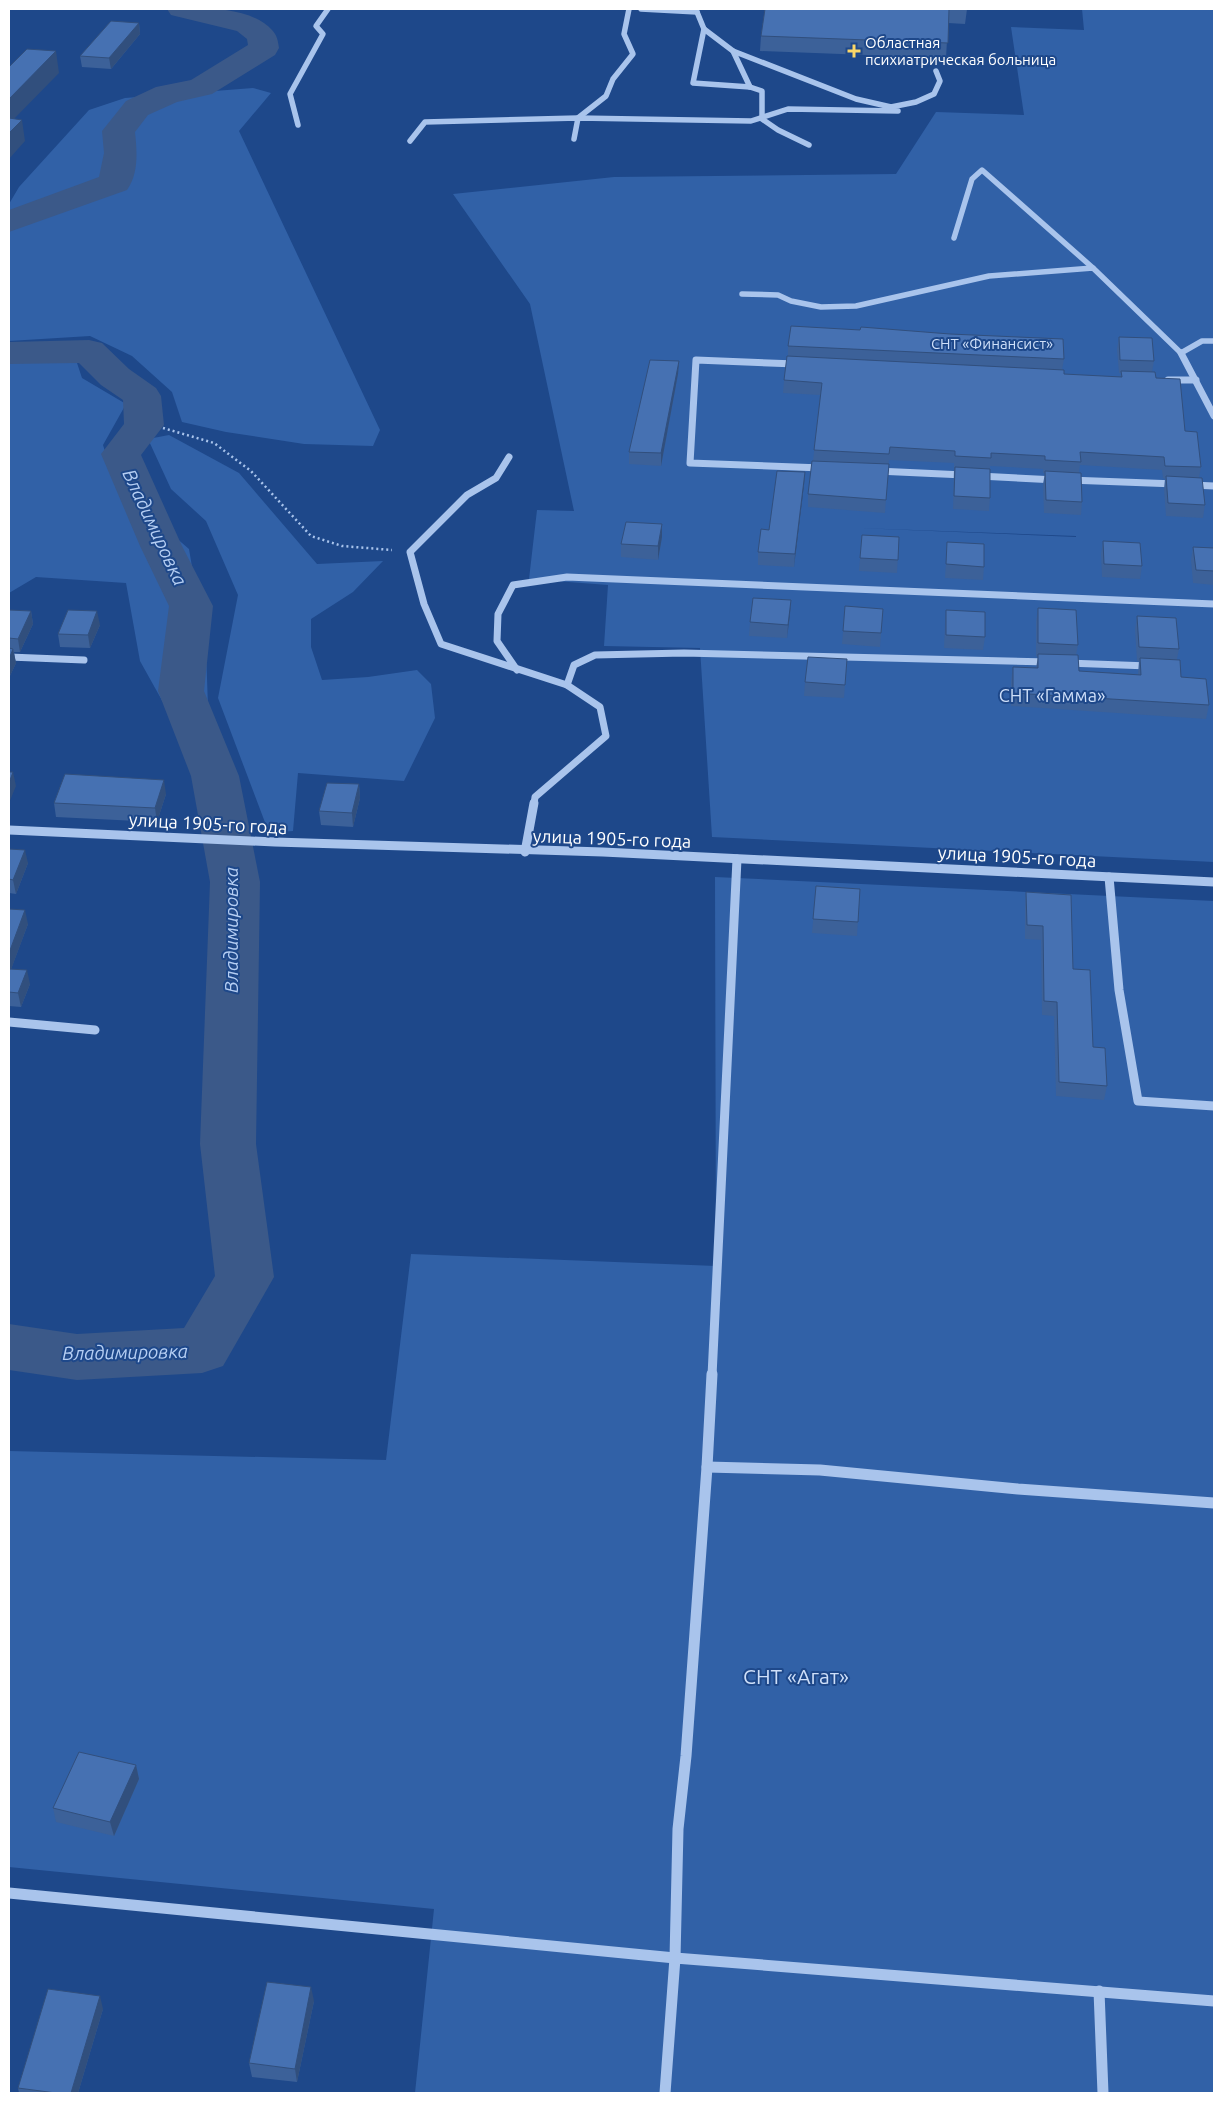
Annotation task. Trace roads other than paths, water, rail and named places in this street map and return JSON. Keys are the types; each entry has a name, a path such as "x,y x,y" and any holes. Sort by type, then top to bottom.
{"street":[{"path":"298,125 290,94 323,34 316,26 328,9"},
{"path":"574,139 578,118 606,96 613,79 633,54 624,34 629,9"},
{"path":"641,9 698,10 704,29 693,83 750,87 762,91 762,119"},
{"path":"410,141 425,122 578,118 751,121 788,109 898,111 890,107 856,99 732,51 704,29"},
{"path":"732,51 750,87"},
{"path":"890,107 916,102 934,94 940,81 936,71"},
{"path":"762,119 778,130 809,144"},
{"path":"954,238 972,179 982,170 1093,268 1181,353 1214,416"},
{"path":"742,294 778,295 791,301 821,307 856,306 989,276 1093,268"},
{"path":"1181,353 1202,342 1214,341"},
{"path":"802,364 696,360 690,463 832,469"},
{"path":"1156,379 1196,380"},
{"path":"509,457 496,478 467,495 410,552 424,604 441,644 567,685 600,707 606,736 535,797 525,852"},
{"path":"870,471 1214,486"},
{"path":"517,670 497,641 498,614 509,592 513,585 567,577 1214,604"},
{"path":"567,685 574,665 595,655 704,653 1156,666"},
{"path":"9,657 84,660"},
{"name":"улица 1905-го года","path":"9,830 525,852 602,852 1214,882"},
{"path":"665,2093 675,1958 678,1830 686,1756 707,1467 737,859"},
{"path":"1110,877 1119,990 1138,1102 1214,1106"},
{"path":"9,1022 95,1030"},
{"path":"707,1467 820,1470 1018,1489 1214,1504"},
{"path":"9,1893 675,1958 1214,2001"},
{"path":"1099,1991 1103,2093"}],"waterway":[{"name":"Владимировка","path":"9,222 115,183 121,153 118,131 137,108 167,94 201,87 264,48 261,36 248,25 182,9"},
{"name":"Владимировка","path":"9,353 89,351 115,377 142,396 144,425 121,454 161,546 191,606 181,691 215,776 235,882 228,1144 245,1277 202,1350 77,1357 9,1347"}],"place":[{"name":"Областная психиатрическая больница","path":"854,51"}],"park label":[{"name":"СНТ «Финансист»","path":"992,343"},
{"name":"СНТ «Гамма»","path":"1052,695"},
{"name":"СНТ «Агат»","path":"796,1676"}]}
